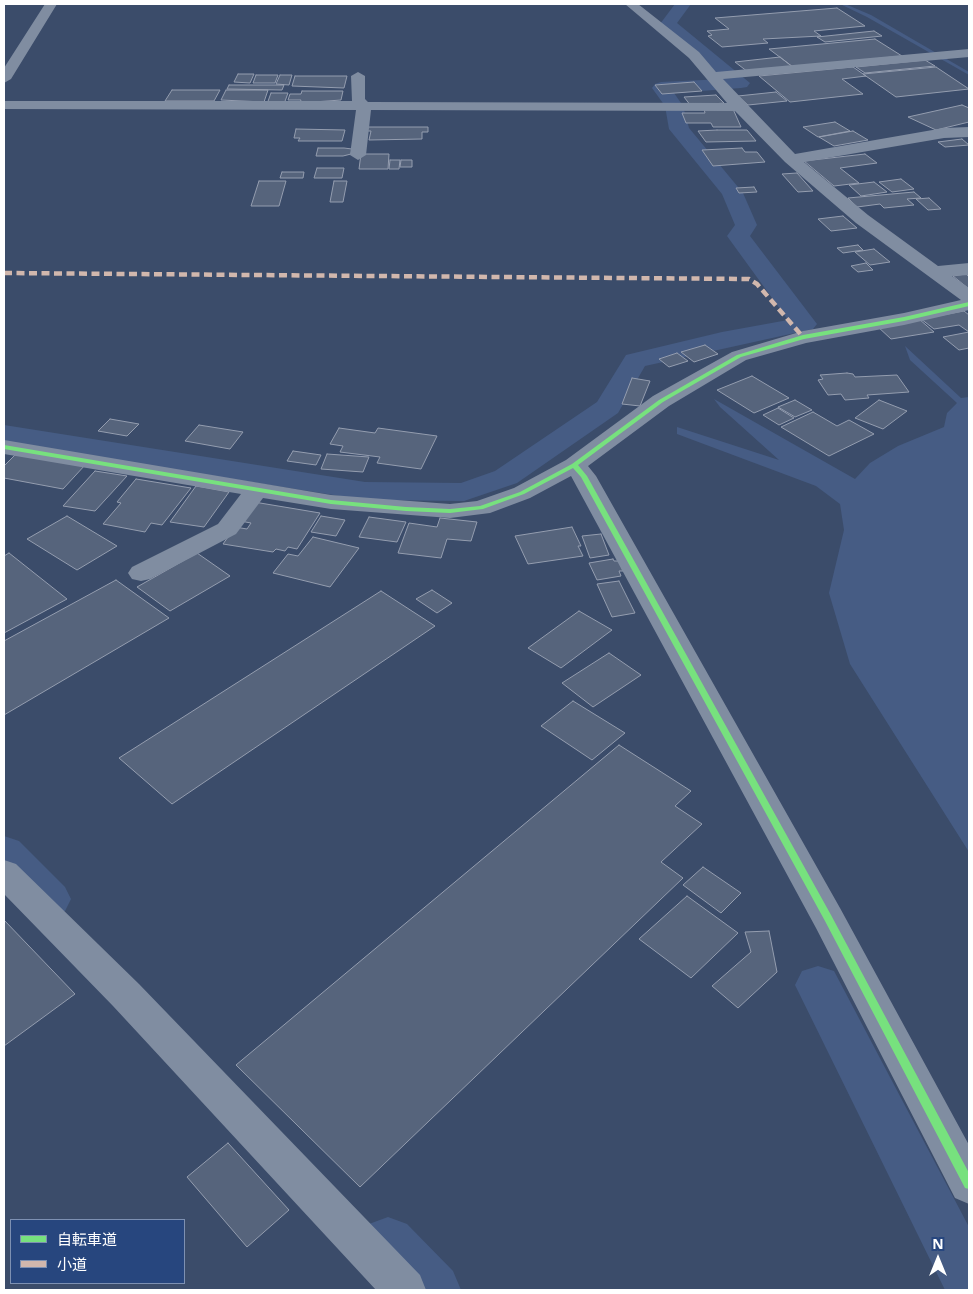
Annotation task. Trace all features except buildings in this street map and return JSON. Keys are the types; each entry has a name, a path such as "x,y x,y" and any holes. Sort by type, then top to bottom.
{"street":[{"path":"4,78 51,4"},
{"path":"631,4 694,55 735,102 792,159 862,219 969,297"},
{"path":"4,46 23,47"},
{"path":"715,78 969,53"},
{"path":"358,76 358,100 364,106"},
{"path":"4,105 683,108 735,102"},
{"path":"358,155 364,106"},
{"path":"792,159 944,133 969,132"},
{"path":"933,272 969,269"},
{"path":"4,447 331,502 450,511 492,505 574,465 661,401 739,356 804,337 904,319 969,304"},
{"path":"574,465 584,476 828,918 969,1184"},
{"path":"141,573 226,529 257,489"},
{"path":"4,873 126,995 405,1290"}],"water":[{"path":"905,346 961,398 969,397 969,852 850,664 829,593 844,530 840,504 816,486 677,434 677,427 779,460 720,407 714,399 855,479 870,463 898,446 944,427 947,413 957,403 910,360"}],"waterway":[{"path":"4,434 365,491 464,492 506,477 608,407 635,361 722,340 804,324 738,236 746,225 732,193 679,129 674,106 661,88 741,83 668,24 683,4"},
{"path":"842,4 869,16 969,74"},
{"path":"4,852 50,899"},
{"path":"818,985 969,1281"},
{"path":"388,1243 434,1290"}],"marked path":[{"path":"4,273 749,279 757,284 803,337"}],"cycle path":[{"path":"4,447 331,502 450,511 481,508 522,493 574,465 661,401 739,356 803,337 904,319 969,304"},
{"path":"574,465 584,476 828,918 969,1184"}]}
